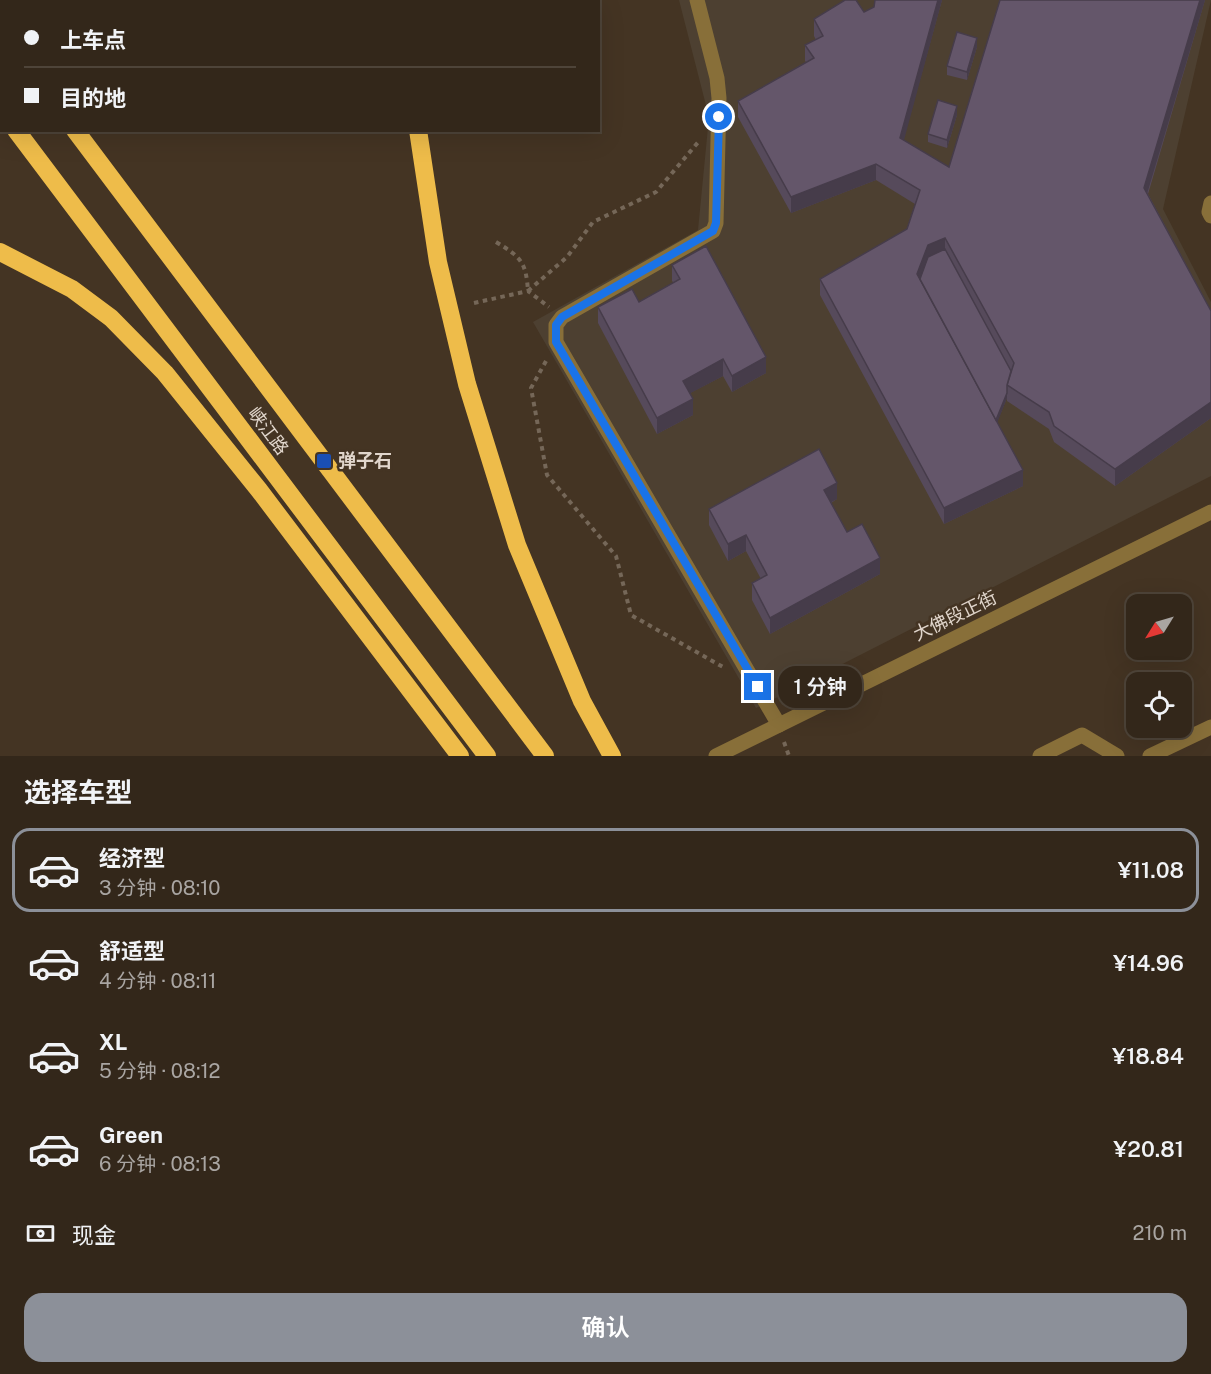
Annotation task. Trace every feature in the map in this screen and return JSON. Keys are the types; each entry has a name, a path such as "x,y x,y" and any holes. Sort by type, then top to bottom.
{"highway":[{"name":"峡江路","path":"18,132 487,756"},
{"name":"峡江路","path":"77,132 545,756"},
{"path":"418,132 438,262 467,384 517,545 582,701 612,756"},
{"path":"0,252 72,289 111,318 165,373 259,490 460,756"}],"street":[{"path":"696,0 717,78 719,117 716,223 713,231 562,317 556,325 556,342 779,724"},
{"path":"1211,203 1211,216"},
{"name":"大佛段正街","path":"716,756 1211,512"},
{"path":"1150,756 1211,727"},
{"path":"1040,756 1082,735 1117,756"}],"path":[{"path":"474,303 528,291 567,257 593,222 656,192 719,117"},
{"path":"496,242 518,255 526,271 528,291 562,317"},
{"path":"556,342 531,388 547,475 616,556 631,615 729,670"}],"shaded area":[{"path":"679,0 1211,0 1163,209 1211,302 1211,476 756,708 533,322 698,230 709,117"}],"building":[{"path":"845,0 856,0 864,12 874,7 875,0 938,0 900,138 949,167 1000,0 1200,0 1144,188 1211,311 1211,402 1115,469 1054,426 1049,412 1007,385 1014,363 945,238 928,245 917,274 1023,470 944,508 820,279 907,229 920,190 876,164 791,197 738,101 814,58 805,45 823,36 814,19"},
{"path":"957,32 977,38 967,72 947,66"},
{"path":"938,100 957,106 947,140 928,134"},
{"path":"706,246 766,357 732,376 723,359 683,381 693,399 657,418 598,307 632,289 639,302 680,279 672,265"},
{"path":"945,249 1011,371 1007,393 996,420 920,279 928,257"},
{"path":"819,449 837,483 824,490 847,532 862,524 880,558 770,618 752,583 767,575 746,535 728,544 709,509"}],"place":[{"name":"弹子石","path":"324,461"}],"route":[{"path":"719,117 716,223 713,231 562,317 556,325 555,333 556,342 758,687"}]}
